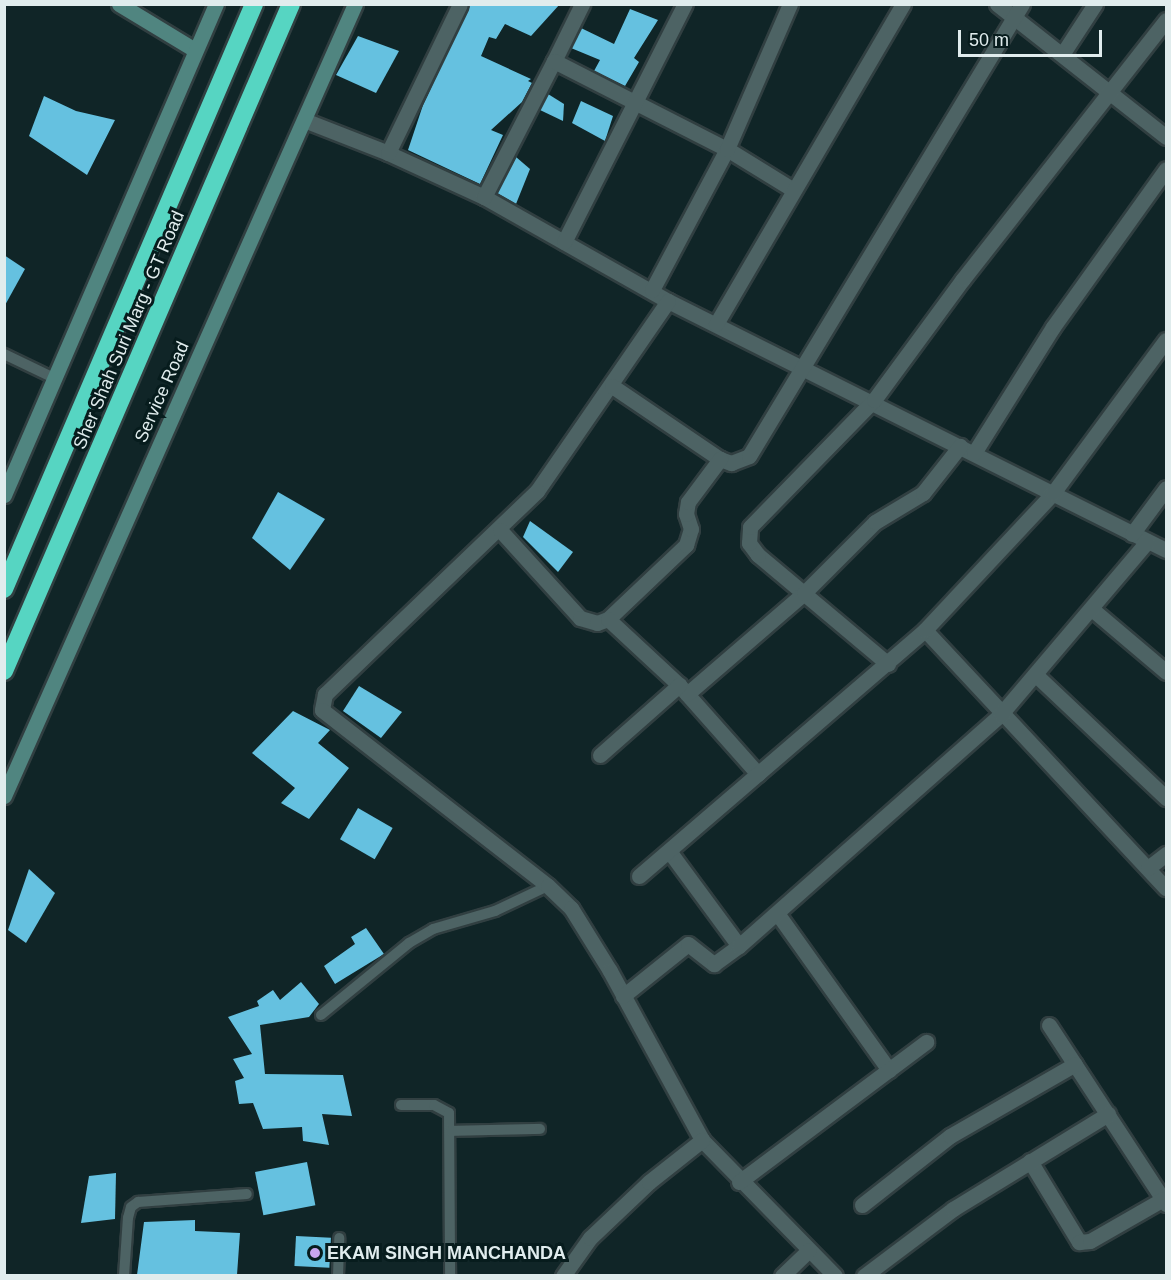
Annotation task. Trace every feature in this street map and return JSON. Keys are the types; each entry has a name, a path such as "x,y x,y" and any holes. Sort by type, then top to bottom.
{"highway":[{"name":"Sher Shah Suri Marg - GT Road","path":"4,589 254,4"},
{"name":"Sher Shah Suri Marg - GT Road","path":"4,671 291,4"}],"street":[{"path":"119,4 195,50"},
{"path":"4,495 216,4"},
{"name":"Service Road","path":"4,796 355,4"},
{"path":"388,153 460,4"},
{"path":"484,197 582,4"},
{"path":"564,242 685,4"},
{"path":"652,290 727,149 790,4"},
{"path":"716,324 792,189 903,4"},
{"path":"997,4 1017,10 1063,53 1167,137"},
{"path":"1063,53 1095,4"},
{"path":"612,386 720,459 742,462 756,448 800,367 1017,10"},
{"path":"888,664 753,550 750,527 874,400 963,279 1112,94 1167,20"},
{"path":"554,61 633,104 727,149 792,189"},
{"path":"303,120 388,153 484,197 668,301 800,367 874,400 1147,542 1167,550"},
{"path":"600,755 804,593 875,522 929,487 967,449 1167,169"},
{"path":"668,301 562,461 500,530 325,694 321,703 327,716 548,886 571,908 623,996 702,1140 739,1182 834,1275"},
{"path":"639,876 925,630 1053,493 1167,340"},
{"path":"500,530 580,618 597,623 608,619 686,545 691,529 686,514 688,502 720,459"},
{"path":"1132,534 1167,488"},
{"path":"623,996 688,944 714,964 777,913 1002,714 1093,610 1147,542"},
{"path":"1093,610 1167,672"},
{"path":"608,619 683,690 758,774"},
{"path":"925,630 1167,888"},
{"path":"1037,676 1167,798"},
{"path":"669,851 738,946"},
{"path":"1148,868 1167,854"},
{"path":"777,913 889,1070"},
{"path":"1030,1161 1079,1242 1090,1241 1165,1202 1048,1025"},
{"path":"739,1182 926,1042"},
{"path":"862,1205 950,1136 1075,1064"},
{"path":"864,1275 953,1209 1108,1114"},
{"path":"563,1275 590,1238 649,1182 702,1140"},
{"path":"782,1275 809,1250"}],"lane":[{"path":"4,354 54,378"},
{"path":"321,1016 410,944 434,929 495,911 548,886"},
{"path":"401,1105 443,1107 449,1113 451,1131 450,1275"},
{"path":"451,1131 540,1129"},
{"path":"124,1275 128,1218 131,1207 138,1202 247,1194"},
{"path":"338,1275 339,1238"}],"building":[{"path":"470,4 560,4 531,36 505,24 496,39 489,37 481,56 531,79 528,81 532,83 522,102 491,130 503,135 480,184 408,150 423,105"},
{"path":"630,9 658,20 634,58 639,62 625,86 594,71 600,60 571,48 581,28 614,44"},
{"path":"358,36 399,51 376,93 336,75"},
{"path":"548,94 564,104 563,121 540,110"},
{"path":"44,96 76,111 115,120 87,175 29,136"},
{"path":"581,101 613,116 605,141 572,123"},
{"path":"516,157 530,169 516,204 497,193"},
{"path":"4,255 25,269 4,307"},
{"path":"278,492 325,519 290,570 252,538"},
{"path":"530,521 573,552 558,572 523,537"},
{"path":"359,686 402,712 381,738 343,711"},
{"path":"293,711 330,730 318,743 349,768 309,819 281,803 295,788 252,753"},
{"path":"358,808 393,828 375,859 340,839"},
{"path":"29,869 55,893 26,943 8,930"},
{"path":"366,928 384,954 335,984 324,966 355,944 351,937"},
{"path":"301,982 319,1004 309,1017 260,1025 265,1074 343,1075 352,1116 322,1114 329,1145 303,1141 302,1127 263,1129 253,1103 239,1104 235,1081 244,1078 233,1059 252,1054 228,1017 259,1006 257,1001 273,990 280,1000"},
{"path":"307,1162 315,1205 263,1215 255,1172"},
{"path":"116,1173 115,1219 81,1223 89,1176"},
{"path":"195,1220 195,1231 240,1233 237,1275 137,1275 144,1222"},
{"name":"EKAM SINGH MANCHANDA","path":"296,1236 331,1238 329,1268 294,1266"}],"place":[{"name":"EKAM SINGH MANCHANDA","path":"315,1253"}]}
